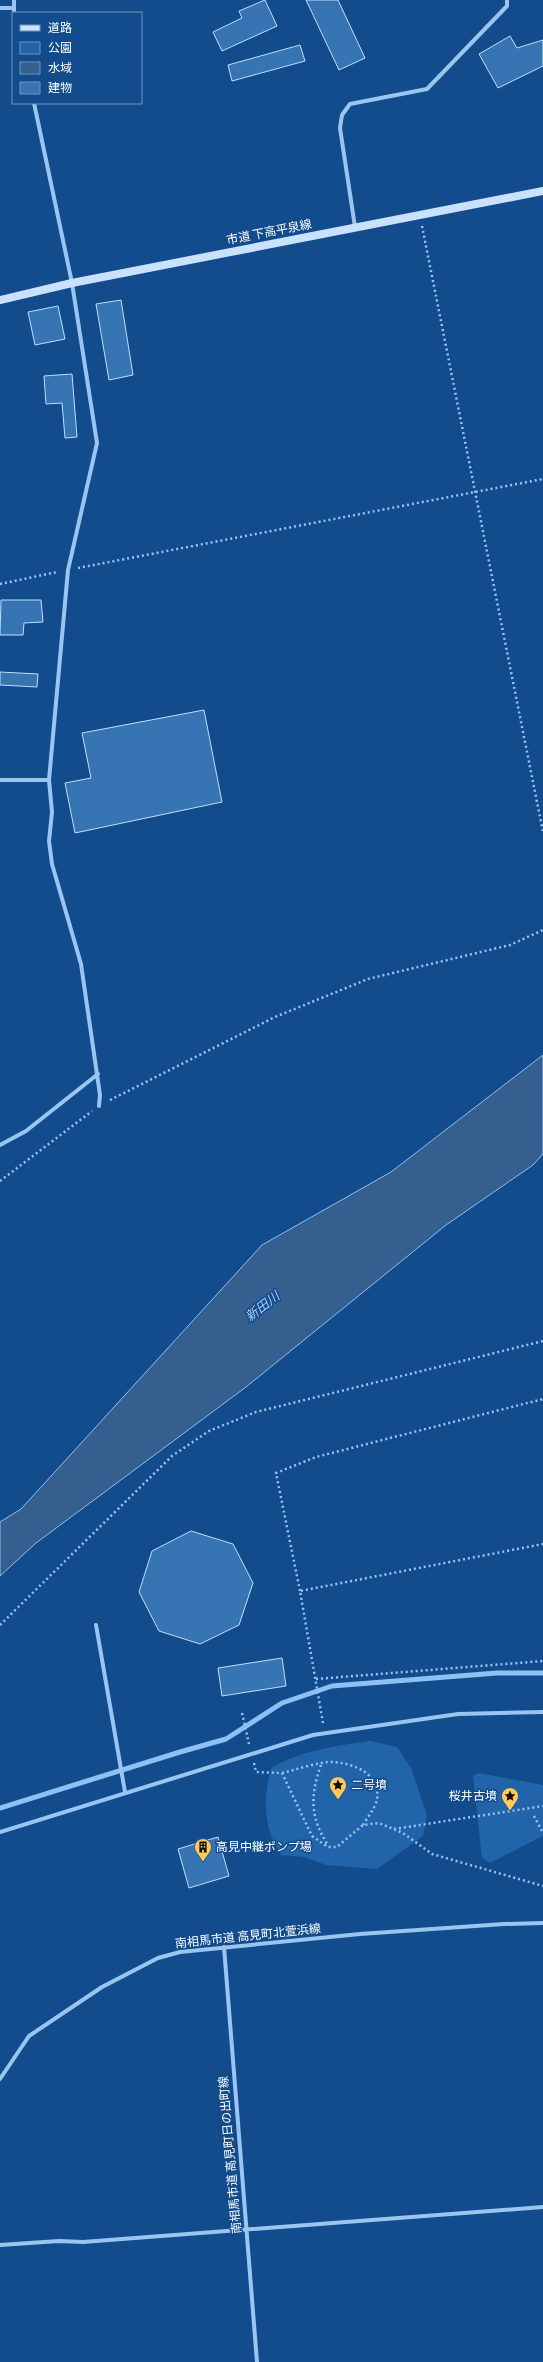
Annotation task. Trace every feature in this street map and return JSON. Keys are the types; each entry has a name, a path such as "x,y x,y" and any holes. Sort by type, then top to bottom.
{"street":[{"path":"0,8 14,11 14,0"},
{"path":"355,227 340,128 342,115 350,104 427,89 507,6 507,0"},
{"path":"34,104 72,283 97,443 68,570 49,780 52,812 49,842 52,864 81,964 98,1074 99,1106"},
{"name":"市道 下高平泉線","path":"0,300 72,283 543,191"},
{"path":"0,780 49,780"},
{"path":"0,1145 26,1131 98,1074"},
{"path":"96,1625 125,1792"},
{"path":"0,1832 125,1792 313,1735 458,1714 543,1712"},
{"name":"南相馬市道 高見町北萱浜線","path":"0,2079 29,2036 102,1987 158,1958 180,1952 360,1934 504,1924 543,1924"},
{"name":"南相馬市道 高見町日の出町線","path":"224,1947 257,2362"},
{"path":"0,2245 59,2241 83,2242 543,2207"}],"path":[{"path":"420,215 543,832"},
{"path":"0,584 543,479"},
{"path":"0,1181 99,1106 275,1017 368,979 510,945 543,930"},
{"path":"0,1625 172,1456 209,1431 256,1412 543,1341"},
{"path":"323,1722 300,1591 276,1473 316,1457 543,1399"},
{"path":"300,1591 543,1544"},
{"path":"316,1679 543,1662"},
{"path":"242,1713 256,1772 282,1773 333,1762 351,1766 369,1773 376,1785 377,1801 363,1824 337,1846 328,1847 312,1836 282,1773"},
{"path":"321,1764 314,1785 314,1817 320,1833 328,1847"},
{"path":"394,1829 543,1806"},
{"path":"534,1816 543,1833"},
{"path":"363,1824 379,1823 403,1833 432,1854 543,1886"}],"green space":[{"path":"370,1741 397,1747 412,1770 427,1816 423,1836 377,1869 326,1865 304,1857 281,1855 271,1834 266,1813 268,1779 271,1768 307,1753 332,1747"},
{"name":"桜井古墳","path":"479,1773 543,1785 543,1836 490,1863 482,1858 473,1776"}],"water":[{"name":"新田川","path":"543,1055 543,1154 533,1165 446,1225 246,1387 36,1543 0,1576 0,1522 21,1509 262,1245 391,1172"}],"building":[{"path":"265,0 277,26 222,51 213,32 242,18 239,11"},
{"path":"306,0 338,0 365,58 339,70"},
{"path":"510,36 517,48 543,40 543,66 498,88 479,54"},
{"path":"300,45 305,61 232,81 228,65"},
{"path":"121,300 133,375 109,380 96,304"},
{"path":"58,306 65,339 35,345 28,312"},
{"path":"72,374 77,437 65,438 62,403 46,404 44,376"},
{"path":"1,600 41,600 43,622 24,623 23,635 0,635"},
{"path":"0,672 38,674 37,687 0,685"},
{"path":"204,710 222,802 75,833 65,783 91,778 82,733"},
{"path":"191,1531 233,1544 253,1583 239,1625 200,1644 159,1631 139,1592 152,1551"},
{"path":"282,1658 286,1686 222,1696 218,1668"},
{"name":"高見中継ポンプ場","path":"218,1837 229,1876 189,1888 178,1849"}],"waterway":[{"path":"0,1808 226,1739 282,1703 332,1686 497,1673 543,1673"}],"place":[{"name":"二号墳","path":"338,1800"},
{"name":"桜井古墳","path":"510,1811"},
{"name":"高見中継ポンプ場","path":"203,1862"}]}
